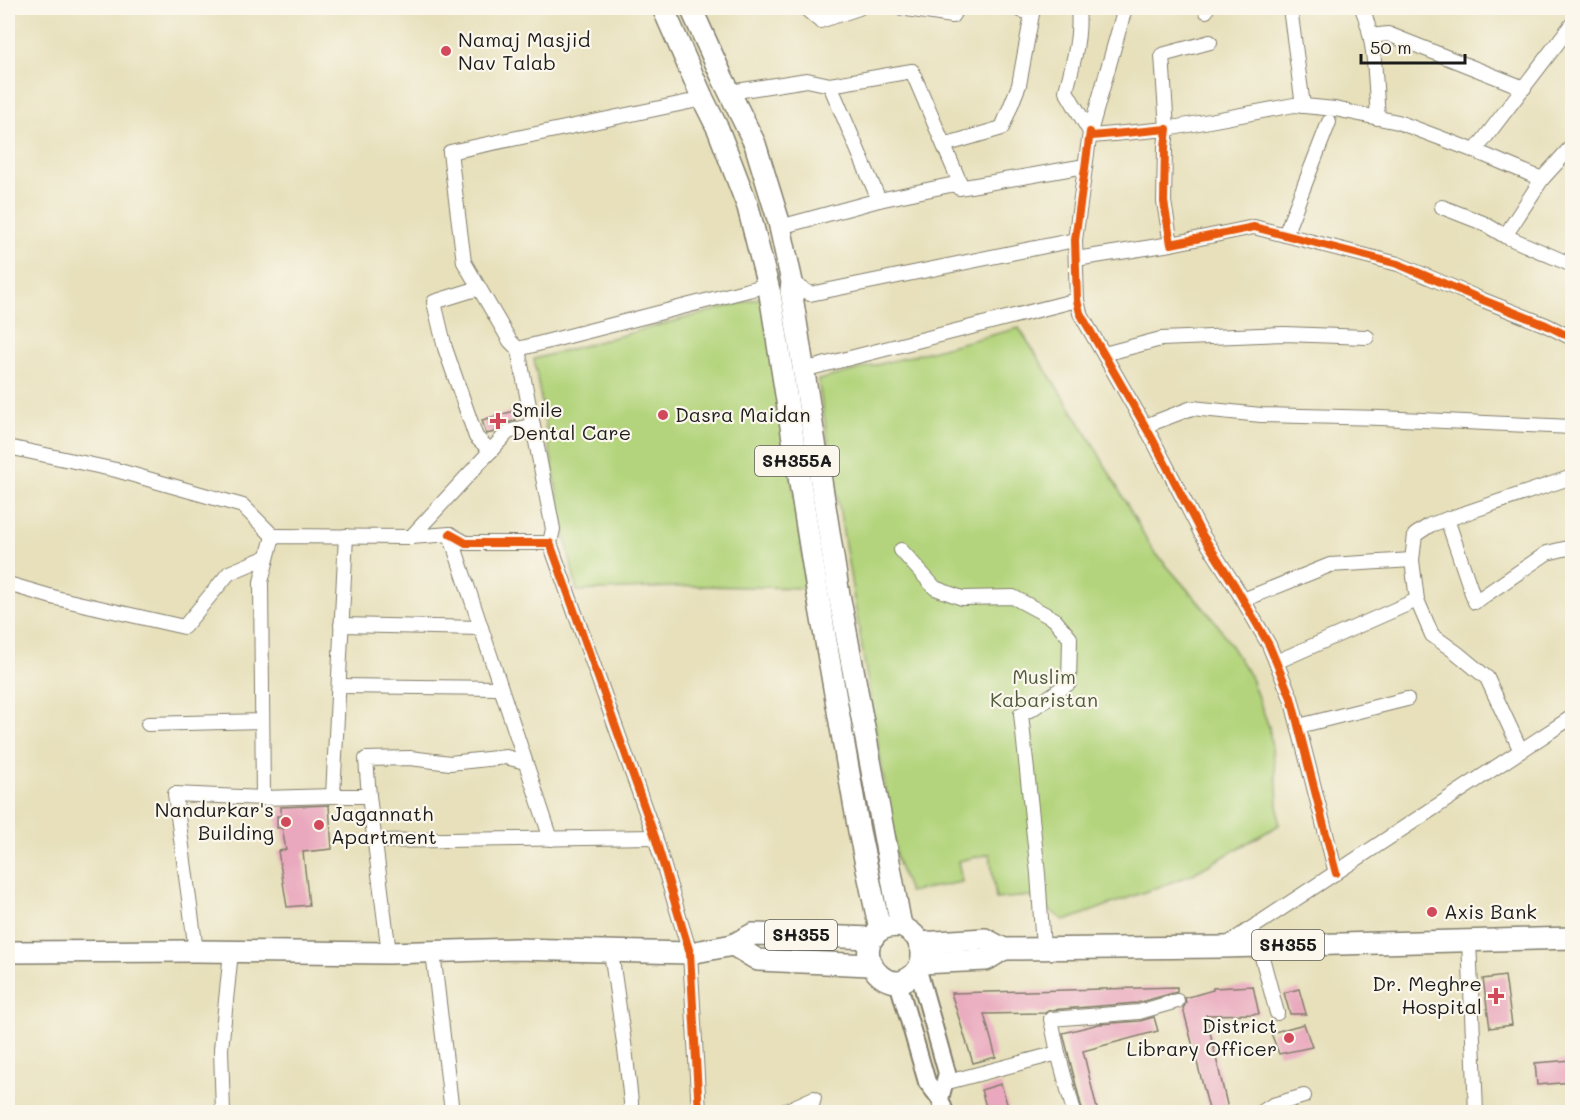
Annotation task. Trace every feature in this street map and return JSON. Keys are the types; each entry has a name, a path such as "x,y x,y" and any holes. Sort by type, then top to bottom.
{"main road":[{"name":"SH355A","path":"663,8 718,129 748,207 768,285 876,934"},
{"name":"SH355A","path":"691,8 755,144 780,227 792,282 791,290 803,370 848,640 901,926"},
{"path":"703,99 730,92"},
{"path":"768,285 792,282"},
{"path":"827,646 848,640"},
{"path":"901,926 915,936 919,959"},
{"name":"SH355","path":"733,945 753,934 876,934 901,926"},
{"path":"876,934 868,950 870,964 883,979 898,982"},
{"name":"SH355","path":"898,982 908,980 919,959 986,960 1004,949 1223,947 1572,938"},
{"path":"8,952 389,953 514,949 690,953 733,945"},
{"name":"SH355","path":"733,945 758,960 870,964"}],"street":[{"path":"805,8 820,21 859,8"},
{"path":"901,8 952,16 957,8"},
{"path":"944,145 1002,129 1019,85 1032,14 1015,8"},
{"path":"1078,8 1076,53 1066,91 1092,136 1167,129 1294,105 1335,109 1398,122 1542,179"},
{"path":"1125,8 1090,132 1075,240 1077,300 1080,313 1145,426 1201,533 1269,645 1291,698 1336,873"},
{"path":"1290,8 1303,106"},
{"path":"1362,8 1371,36 1378,118"},
{"path":"1475,151 1572,24"},
{"path":"1371,36 1388,34 1524,88"},
{"path":"1171,244 1164,202 1167,129 1162,55 1210,42"},
{"path":"730,92 807,80 830,85 912,71 960,183 959,188 1085,166"},
{"path":"830,85 879,200"},
{"path":"699,1113 690,953 655,837 550,543 553,529 518,350 510,341 464,262 450,152 703,99"},
{"path":"1285,235 1329,122"},
{"path":"1504,236 1542,179 1572,146"},
{"path":"780,227 879,200 960,183"},
{"path":"1442,207 1572,265"},
{"path":"1076,259 1171,244 1254,226 1398,264 1572,338"},
{"path":"792,282 810,294 1075,240"},
{"path":"518,350 768,285"},
{"path":"479,288 434,302 445,348 476,437 491,451"},
{"path":"803,370 1077,300"},
{"path":"1104,354 1161,339 1284,334 1367,337"},
{"path":"1145,426 1192,408 1261,415 1572,427"},
{"path":"411,537 508,432 533,425"},
{"path":"8,447 116,470 243,506 273,536 411,537 450,534 466,543 550,543"},
{"path":"1521,751 1487,678 1432,635 1417,600 1412,560 1415,535 1430,525 1572,477"},
{"path":"1447,519 1475,602 1547,553 1572,547"},
{"path":"450,534 551,839"},
{"path":"263,798 261,582 273,536"},
{"path":"333,796 346,536"},
{"path":"901,550 935,588 962,598 1013,597 1053,619 1070,638 1070,683 1021,714 1038,874 1043,948"},
{"path":"8,584 56,598 184,627 229,573 267,557"},
{"path":"1243,600 1330,565 1412,560"},
{"path":"1276,662 1417,600"},
{"path":"341,626 481,628"},
{"path":"339,686 500,688"},
{"path":"1299,726 1407,699"},
{"path":"1223,947 1572,717"},
{"path":"148,724 262,721"},
{"path":"389,953 366,759 410,758 450,764 506,758 525,762"},
{"path":"196,951 175,794 263,798 369,796"},
{"path":"375,842 655,837"},
{"path":"1469,940 1476,1113"},
{"path":"1259,946 1277,1013"},
{"path":"223,1113 221,1049 231,951"},
{"path":"433,952 453,1113"},
{"path":"611,952 626,1057 631,1113"},
{"path":"919,959 946,1073 943,1098"},
{"path":"898,982 927,1082 943,1098"},
{"path":"1074,1113 1051,1019 1139,1012 1177,1001"},
{"path":"943,1098 1058,1053"},
{"path":"1262,1113 1273,1105 1304,1096"},
{"path":"783,1113 814,1098 810,1113"}],"green space":[{"name":"Dasra Maidan","path":"767,296 807,588 697,586 577,591 564,532 534,359"},
{"name":"Muslim Kabaristan","path":"1019,328 1092,442 1152,549 1216,622 1250,676 1269,727 1277,784 1279,825 1191,875 1065,921 1030,896 996,899 990,854 958,861 962,882 909,892 897,860 818,380"}],"building":[{"path":"514,411 516,420 505,424 495,432 486,434 482,420"},
{"path":"329,805 332,849 303,852 309,905 287,907 278,851 286,850 282,828 277,828 277,816 281,816 281,807"},
{"path":"1505,976 1512,1025 1490,1028 1483,979"},
{"path":"1253,986 1259,1014 1206,1015 1229,1113 1210,1113 1183,1008 1186,1003 1185,998 1213,990 1213,988"},
{"path":"1177,987 1177,992 1137,1003 1050,1010 1045,1013 984,1014 996,1057 973,1063 951,993"},
{"path":"1299,989 1306,1014 1290,1014 1284,993"},
{"path":"1154,1017 1158,1031 1083,1051 1098,1113 1083,1113 1063,1033 1099,1024 1140,1021"},
{"path":"1304,1024 1312,1047 1279,1054 1271,1033"},
{"path":"1572,1060 1572,1082 1537,1085 1535,1063"},
{"path":"1001,1084 1010,1113 988,1113 981,1090"}],"cycle path":[{"path":"1336,873 1291,698 1269,645 1201,533 1153,440 1080,313 1077,300 1075,240 1090,132 1092,136 1167,129 1164,202 1171,244 1254,227 1398,264 1572,338"},
{"path":"450,534 466,543 550,543 655,837 690,953 699,1112"}],"place":[{"name":"Namaj Masjid Nav Talab","path":"446,51"},
{"name":"Dasra Maidan","path":"663,415"},
{"name":"Smile Dental Care","path":"498,421"},
{"name":"Nandurkar's Building","path":"286,822"},
{"name":"Jagannath Apartment","path":"319,825"},
{"name":"Axis Bank","path":"1432,912"},
{"name":"Dr. Meghre Hospital","path":"1496,996"},
{"name":"District Library Officer","path":"1289,1038"}]}
